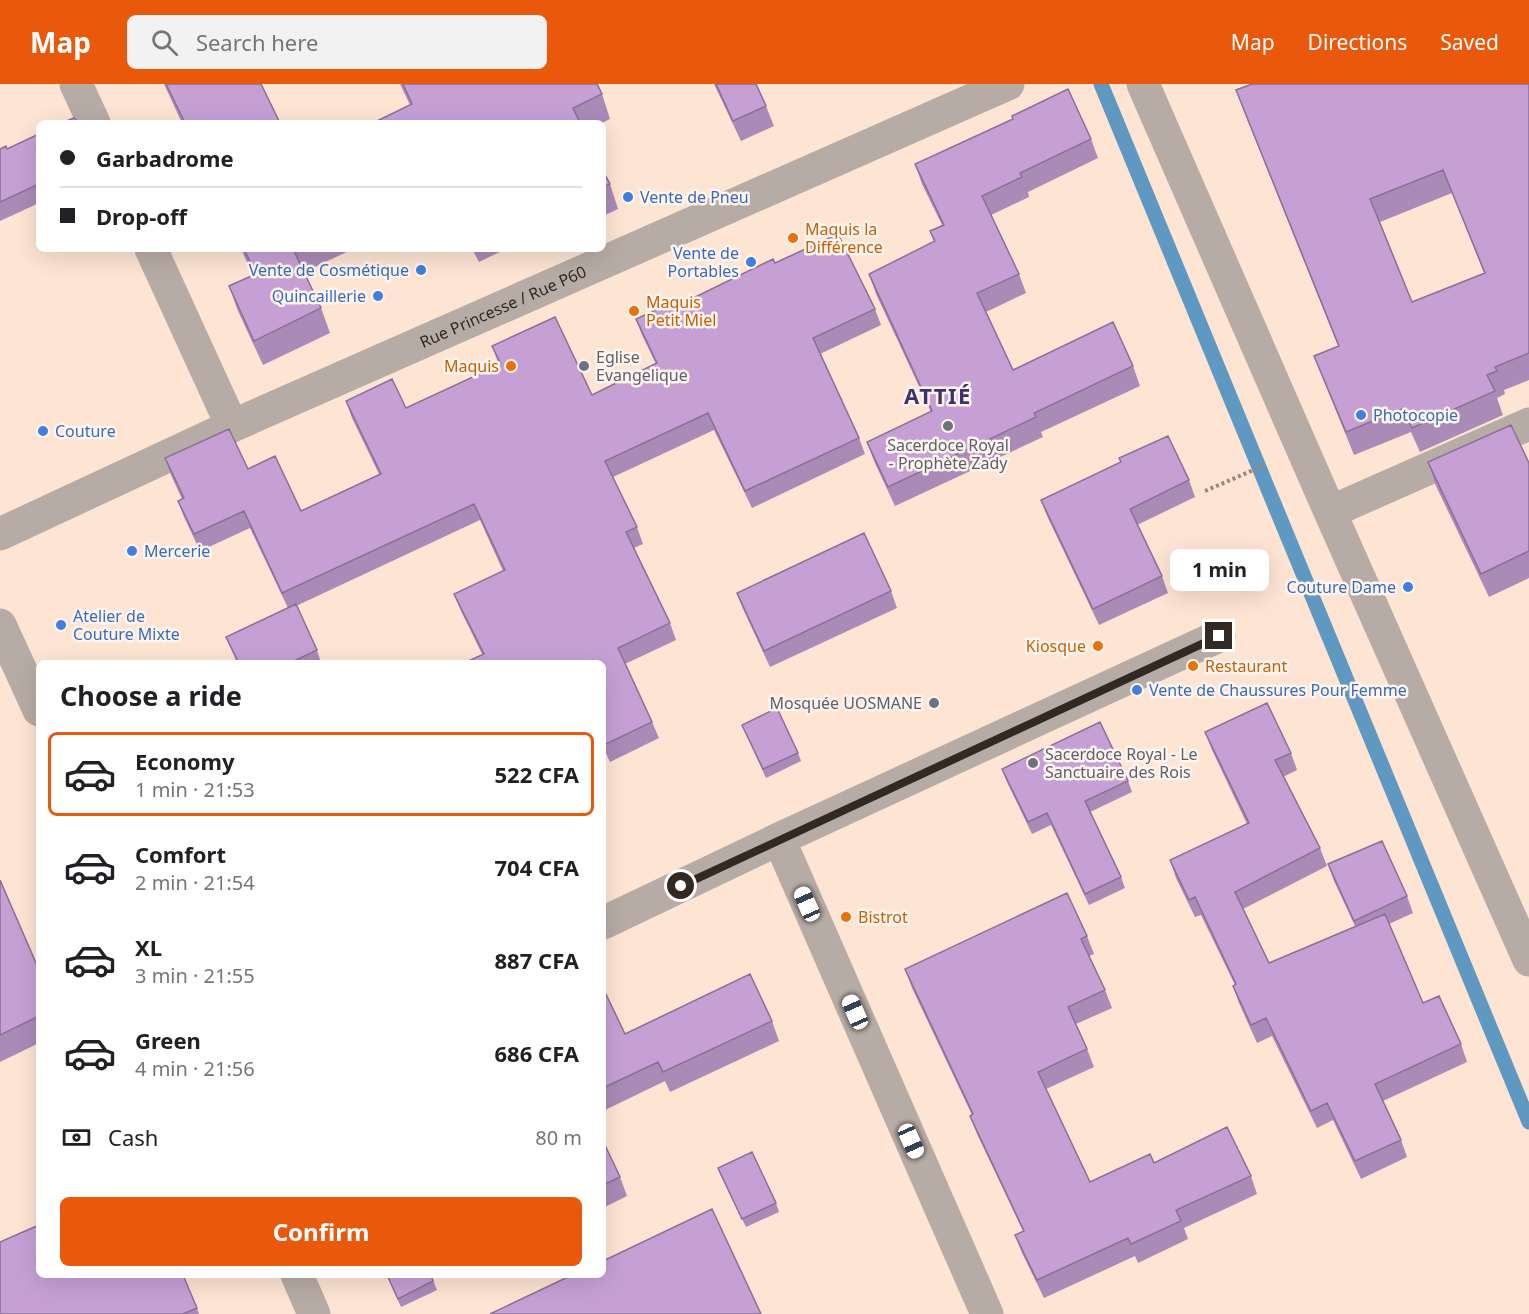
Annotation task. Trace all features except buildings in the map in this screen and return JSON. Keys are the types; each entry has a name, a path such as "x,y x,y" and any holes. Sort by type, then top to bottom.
{"street":[{"path":"76,84 93,120"},
{"name":"Rue Princesse / Rue P60","path":"0,534 232,426 1008,84"},
{"path":"1143,84 1529,960"},
{"path":"153,252 232,426"},
{"path":"1330,512 1529,424"},
{"path":"0,624 36,703"},
{"path":"606,921 1219,636"},
{"path":"779,839 987,1314"},
{"path":"298,1278 314,1314"}],"path":[{"path":"1205,490 1269,463"}],"waterway":[{"path":"1101,84 1529,1122"}],"place":[{"name":"Vente de Pneu","path":"628,197"},
{"name":"Maquis la Différence","path":"793,238"},
{"name":"Vente de Portables","path":"751,262"},
{"name":"Vente de Cosmétique","path":"421,270"},
{"name":"Quincaillerie","path":"378,296"},
{"name":"Maquis Petit Miel","path":"634,311"},
{"name":"Maquis","path":"511,366"},
{"name":"Eglise Evangelique","path":"584,366"},
{"name":"Photocopie","path":"1361,415"},
{"name":"Sacerdoce Royal - Prophète Zady","path":"948,426"},
{"name":"Couture","path":"43,431"},
{"name":"Mercerie","path":"132,551"},
{"name":"Couture Dame","path":"1408,587"},
{"name":"Atelier de Couture Mixte","path":"61,625"},
{"name":"Kiosque","path":"1098,646"},
{"name":"Restaurant","path":"1193,666"},
{"name":"Vente de Chaussures Pour Femme","path":"1137,690"},
{"name":"Mosquée UOSMANE","path":"934,703"},
{"name":"Sacerdoce Royal - Le Sanctuaire des Rois","path":"1033,763"},
{"name":"Bistrot","path":"846,917"}],"district":[{"name":"ATTIÉ","path":"938,395"}],"route":[{"path":"681,886 1219,636"}]}
